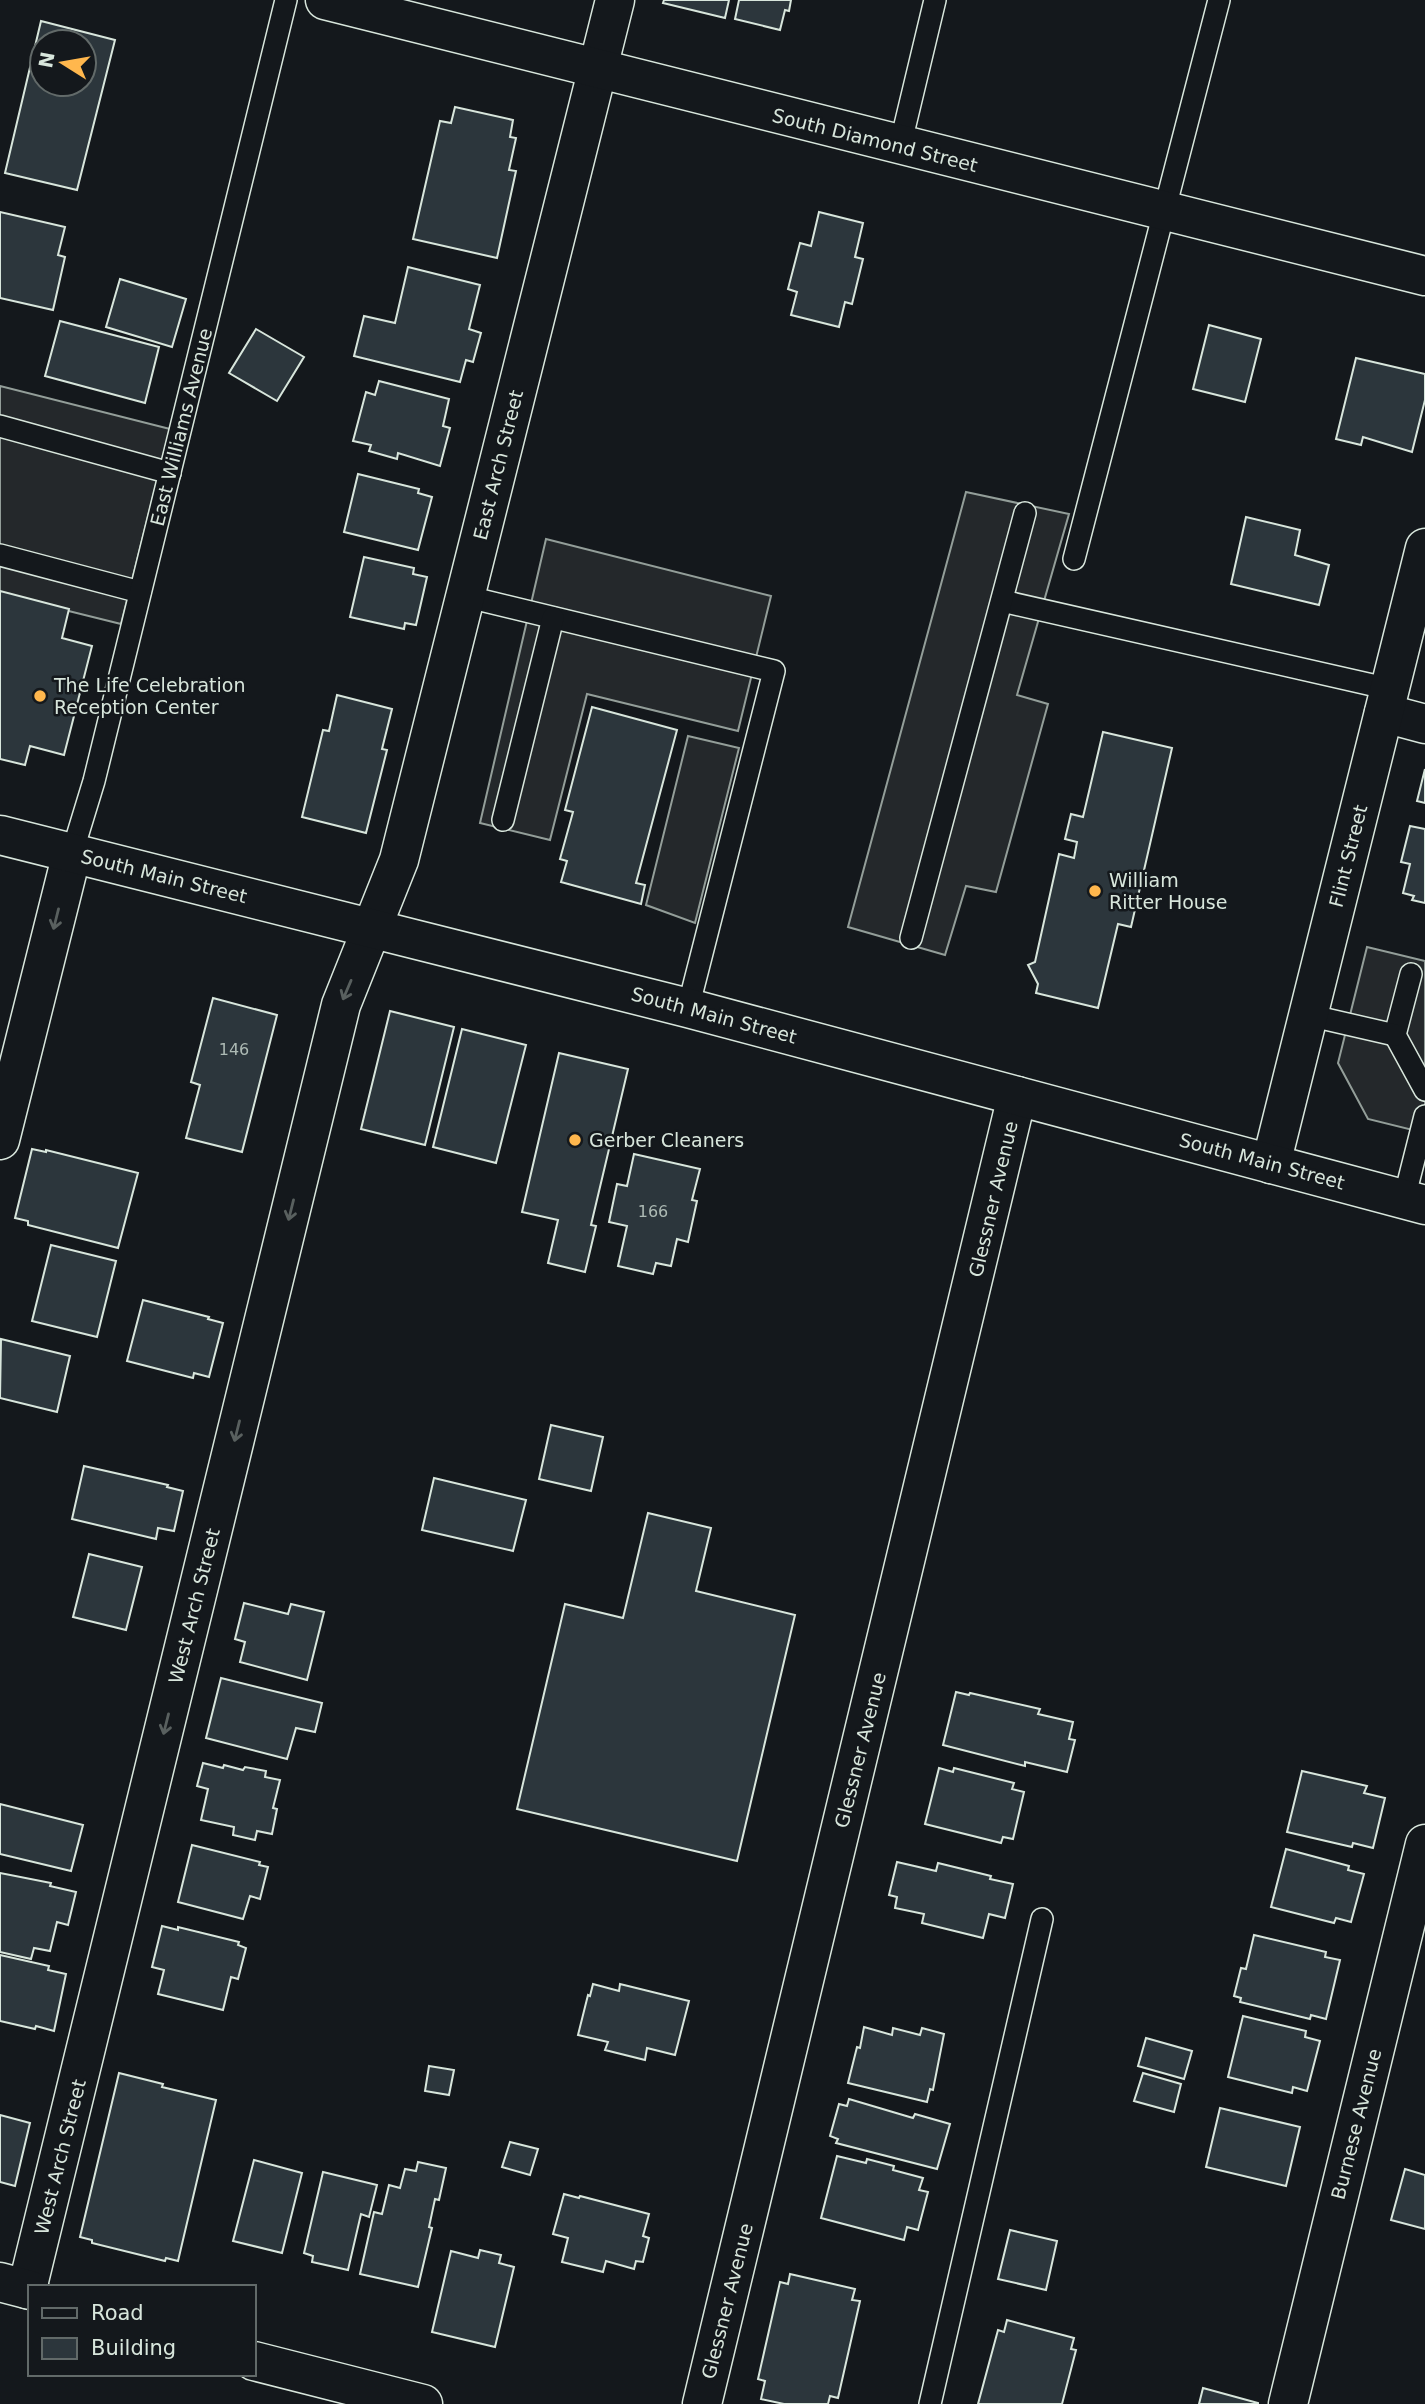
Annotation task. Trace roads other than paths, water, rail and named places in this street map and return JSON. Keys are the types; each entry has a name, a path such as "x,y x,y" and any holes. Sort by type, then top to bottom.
{"main road":[{"name":"South Diamond Street","path":"325,0 1425,276"},
{"name":"East Arch Street","path":"374,927 399,860 615,0"},
{"name":"Flint Street","path":"1271,1164 1425,548"},
{"path":"1387,701 1425,724"},
{"name":"South Main Street","path":"0,835 688,1007 1415,1202"},
{"path":"0,1140 72,853"},
{"name":"West Arch Street","path":"19,2287 341,1004 374,927"},
{"name":"Glessner Avenue","path":"702,2404 1017,1096"},
{"name":"Burnese Avenue","path":"1288,2404 1425,1844"},
{"path":"256,2362 423,2404"}],"lane":[{"name":"East Williams Avenue","path":"72,853 94,781 286,0"},
{"path":"900,146 935,0"},
{"path":"1074,559 1220,0"},
{"path":"0,426 170,473"},
{"path":"912,938 1025,513"},
{"path":"0,555 140,592"},
{"path":"464,596 774,671 688,1007"},
{"path":"1002,601 1387,701"},
{"path":"503,820 553,618"},
{"path":"1411,974 1395,1035 1425,1090"},
{"path":"1308,1015 1395,1035"},
{"path":"1415,1202 1425,1116"},
{"path":"930,2404 1042,1919"}],"place":[{"name":"The Life Celebration Reception Center","path":"40,696"},
{"name":"William Ritter House","path":"1095,891"},
{"name":"Gerber Cleaners","path":"575,1140"}]}
